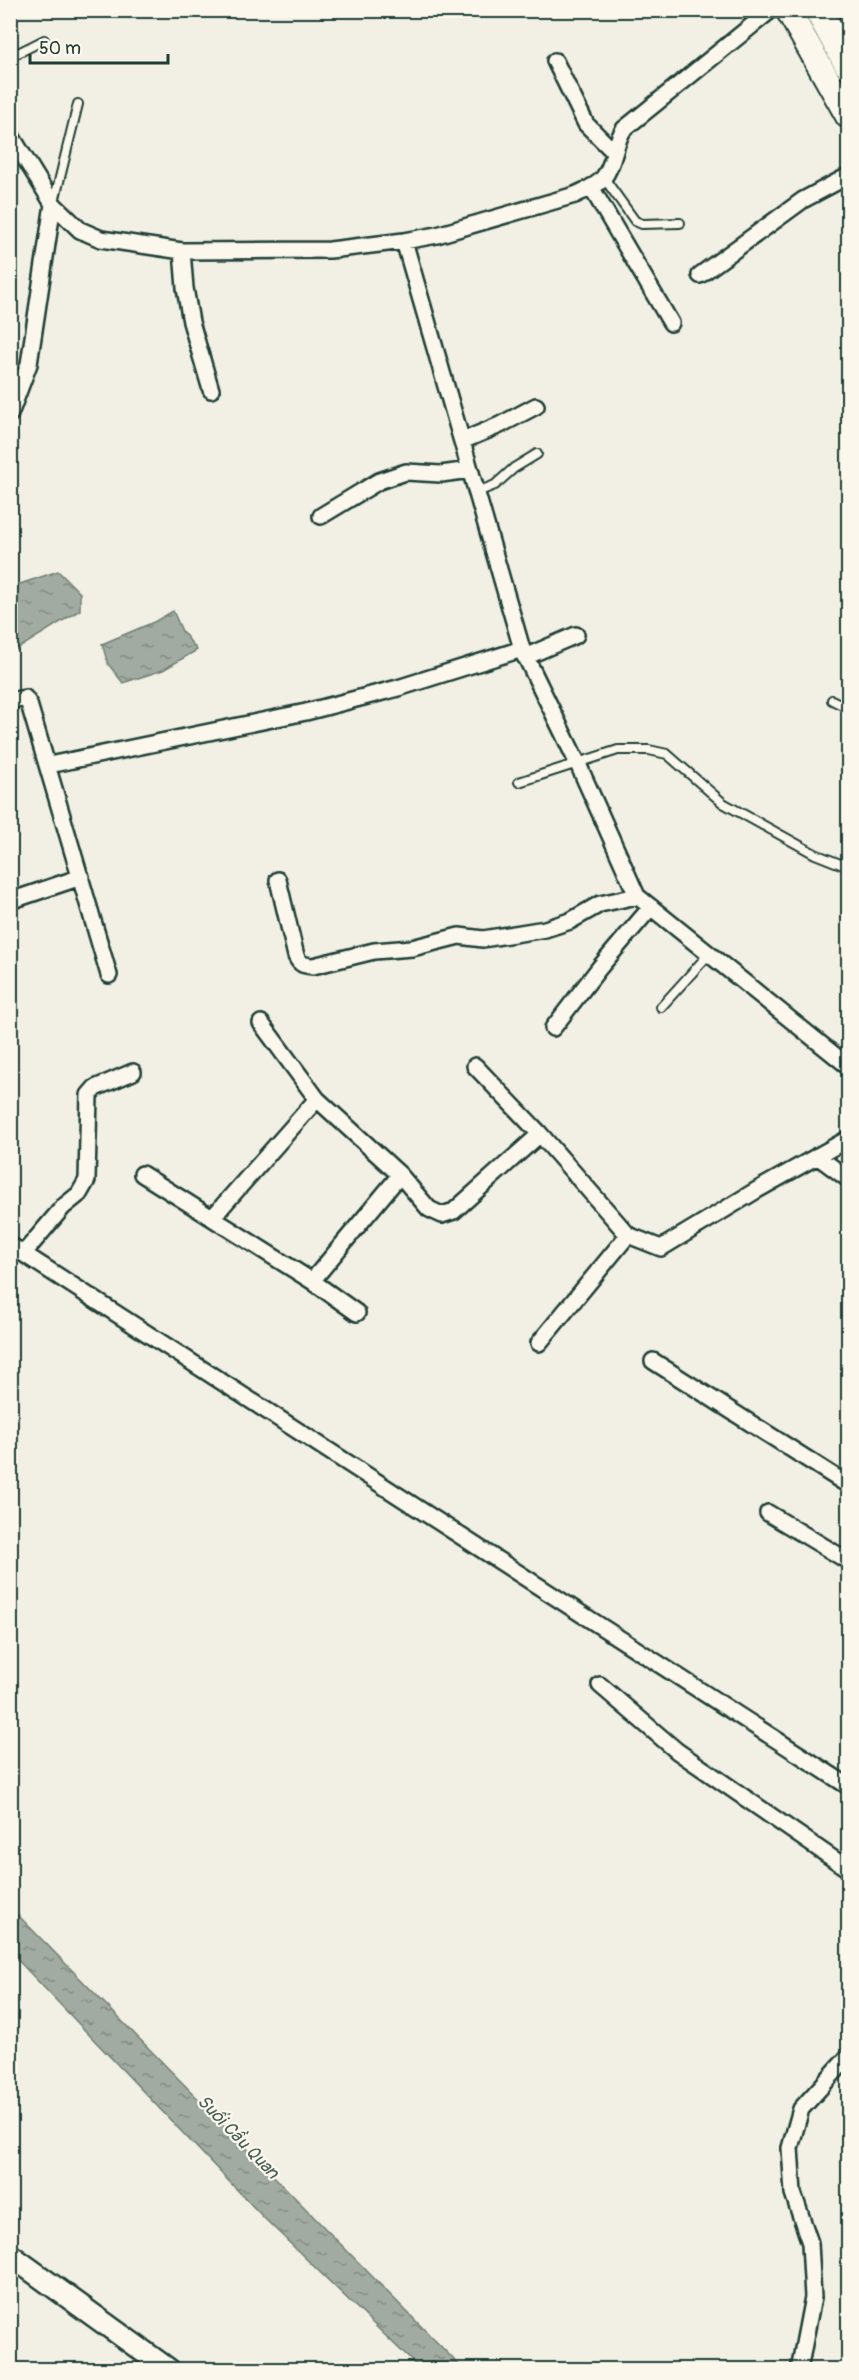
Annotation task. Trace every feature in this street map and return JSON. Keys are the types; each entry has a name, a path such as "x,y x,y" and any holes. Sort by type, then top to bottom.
{"highway":[{"path":"818,10 849,64"}],"main road":[{"path":"788,10 849,116"}],"street":[{"path":"10,134 53,204 80,230 101,239 182,251 330,250 404,242 437,235 575,195 591,188 604,178 613,151 624,129 771,10"},
{"path":"555,62 586,124 613,151"},
{"path":"700,275 803,200 849,176"},
{"path":"591,188 671,323"},
{"path":"10,414 29,364 53,204"},
{"path":"404,242 524,653 578,764 637,896 849,1066"},
{"path":"182,251 191,322 211,390"},
{"path":"462,441 536,406"},
{"path":"321,516 379,481 406,472 441,474 470,470"},
{"path":"49,765 306,712 524,653 576,635"},
{"path":"10,701 25,698 29,704 49,765 109,975"},
{"path":"10,901 81,877"},
{"path":"278,880 296,956 299,963 313,966 374,951 412,948 459,936 483,939 545,928 570,921 600,904 637,896"},
{"path":"553,1028 600,967 651,907"},
{"path":"261,1023 318,1099 400,1175 429,1209 442,1215 454,1211 540,1134"},
{"path":"475,1066 540,1134 628,1235 661,1248 849,1138"},
{"path":"24,1253 63,1207 79,1194 87,1180 89,1095 95,1088 133,1072"},
{"path":"212,1218 318,1099"},
{"path":"817,1156 849,1179"},
{"path":"142,1174 312,1281 357,1313"},
{"path":"312,1281 400,1175"},
{"path":"539,1343 628,1235"},
{"path":"10,1245 849,1786"},
{"path":"653,1361 849,1485"},
{"path":"768,1513 849,1561"},
{"path":"600,1686 677,1751 849,1869"},
{"path":"800,2370 813,2297 810,2244 793,2193 790,2148 801,2109 849,2057"},
{"path":"10,2255 169,2370"}],"lane":[{"path":"10,57 44,40"},
{"path":"53,204 78,104"},
{"path":"604,178 635,221 642,224 680,223"},
{"path":"477,492 495,485 514,468 537,454"},
{"path":"832,700 849,708"},
{"path":"519,782 618,750 649,750 667,754 723,803 815,854 849,867"},
{"path":"661,1007 709,954"}],"water":[{"path":"58,571 80,593 80,610 11,653 11,591 20,584"},
{"path":"173,611 182,631 197,650 163,670 123,683 108,664 102,644 154,622"},
{"name":"Suối Cầu Quan","path":"11,1908 463,2369 420,2369 265,2219 11,1953"}]}
